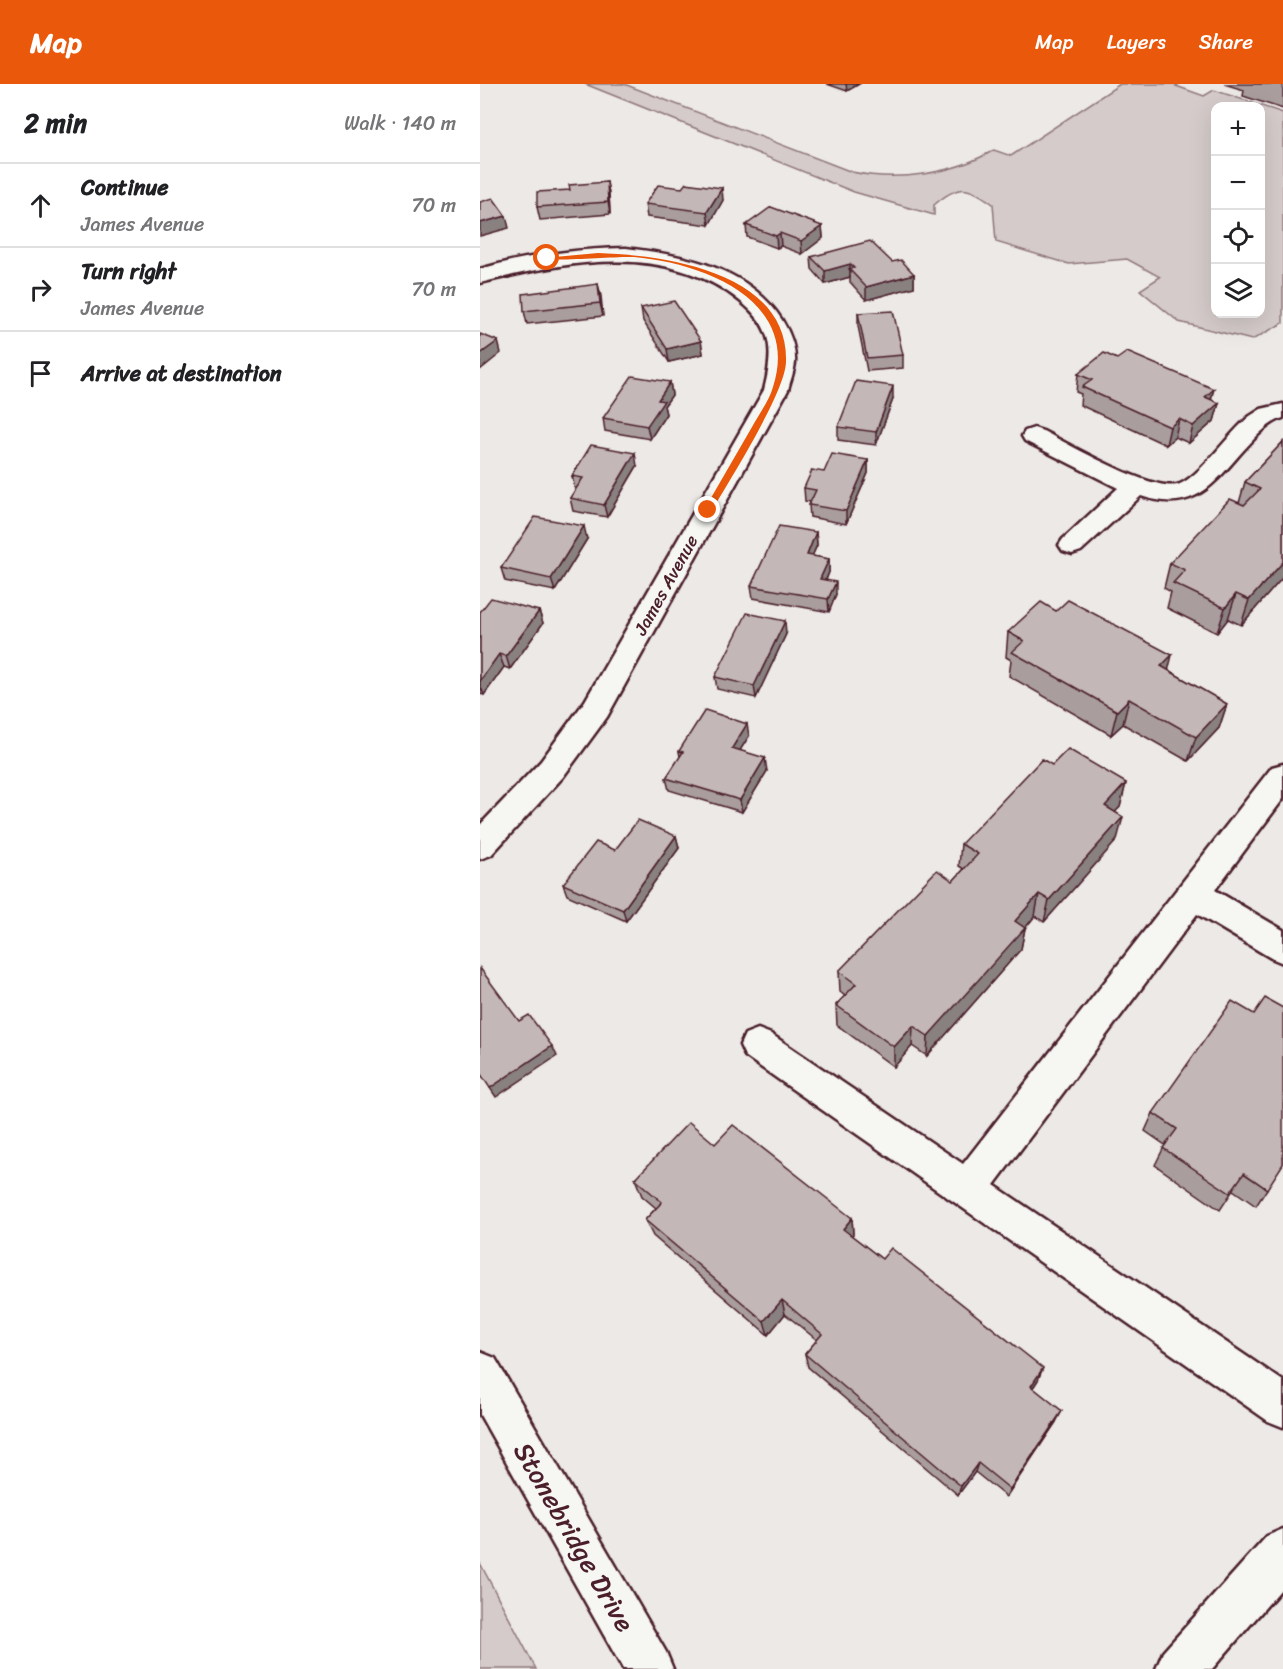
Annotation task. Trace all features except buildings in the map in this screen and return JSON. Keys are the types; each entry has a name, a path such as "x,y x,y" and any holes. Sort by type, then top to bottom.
{"street":[{"name":"James Avenue","path":"480,276 547,258 598,254 635,256 681,263 712,273 747,292 767,314 780,337 783,363 776,390 596,709 552,769 480,846"},
{"path":"1034,436 1136,486 1161,495 1179,495 1196,485 1257,422 1271,412 1283,411"},
{"path":"1072,544 1136,486"},
{"path":"967,1189 1283,776"},
{"path":"1193,894 1283,948"},
{"path":"758,1045 1283,1406"},
{"name":"Stonebridge Drive","path":"480,1373 649,1669"},
{"path":"1180,1669 1283,1552"}],"shaded area":[{"path":"585,84 624,84 852,172 888,176 925,174 943,170 961,165 994,150 1011,156 1120,84 1179,84 1176,86 1204,96 1214,90 1250,102 1211,102 1211,318 1265,318 1265,107 1283,113 1283,323 1252,340 1179,322 1140,290 1160,277 1127,259 1069,264 996,242 993,204 970,190 957,190 942,198 934,205 934,215 854,192"},
{"path":"480,1563 536,1669 480,1669"}],"route":[{"path":"547,258 598,254 635,256 681,263 712,273 747,292 767,314 780,337 783,363 776,390 708,510"}]}
